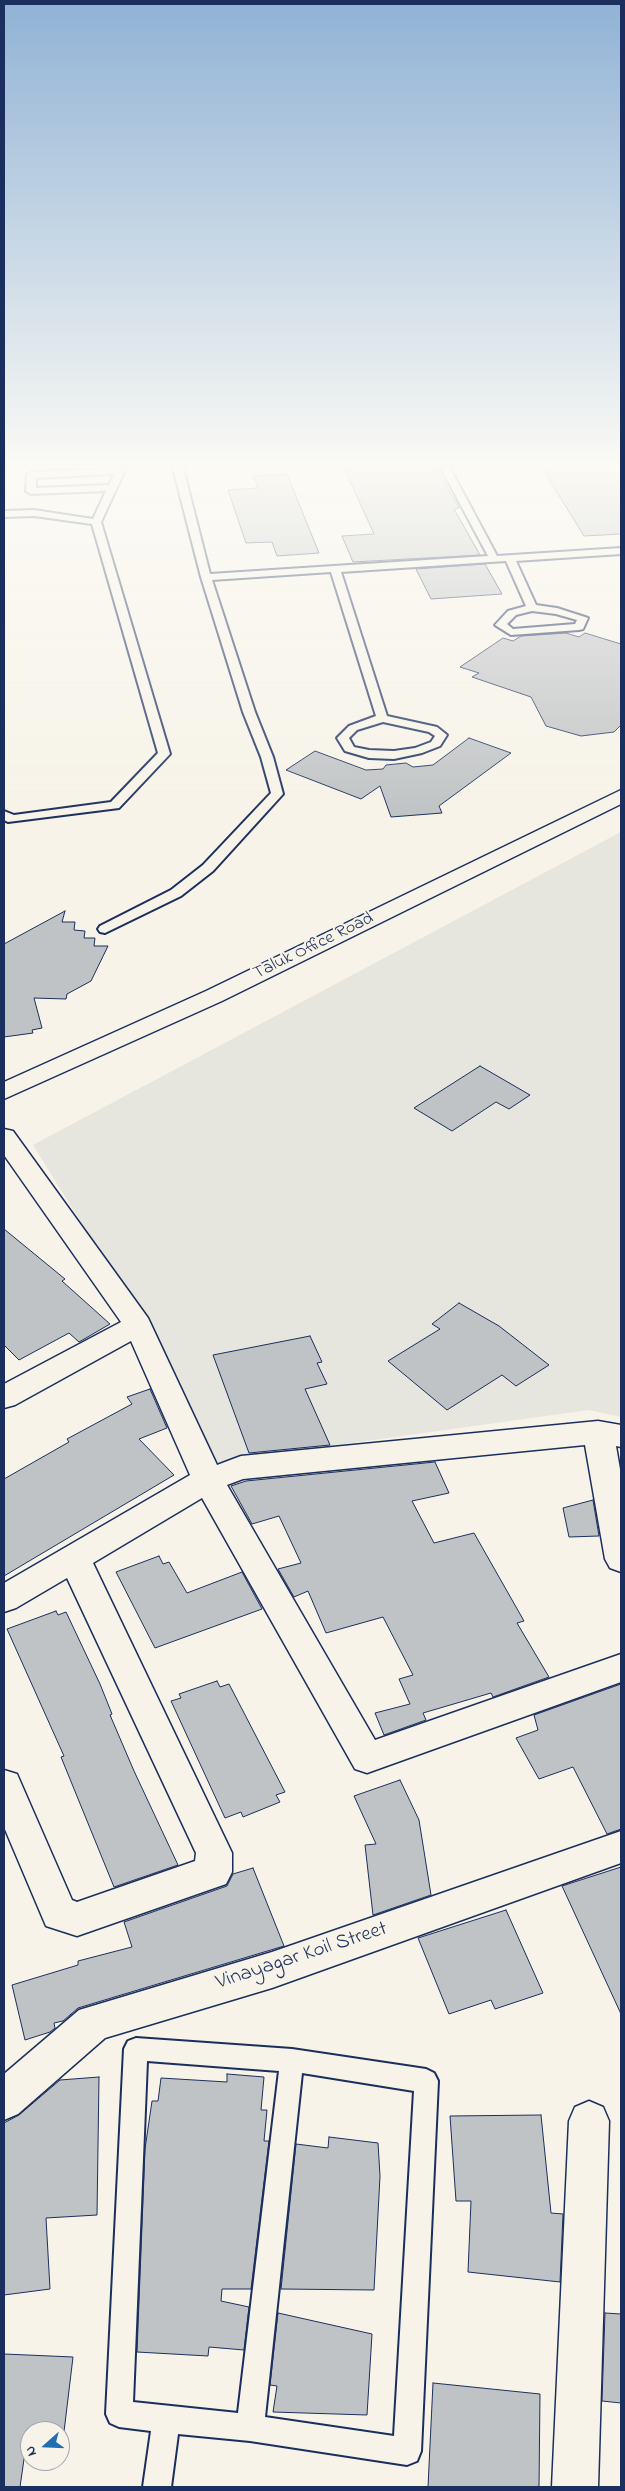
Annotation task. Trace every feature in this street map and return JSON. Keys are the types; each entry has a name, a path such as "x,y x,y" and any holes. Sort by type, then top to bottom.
{"street":[{"name":"Taluk Office Road","path":"4,1091 214,996 621,796"},
{"path":"4,1137 138,1325 208,1480 367,1758 621,1668"},
{"path":"4,1397 138,1325"},
{"path":"4,1598 208,1480 241,1468 610,1434 621,1559"},
{"path":"4,1785 59,1914 78,1919 213,1872 214,1854 74,1558"},
{"name":"Vinayagar Koil Street","path":"4,2100 93,2023 272,1970 621,1847"},
{"path":"574,2487 589,2122"}],"lane":[{"path":"4,816 12,819 115,804 164,754 114,584"},
{"path":"105,929 182,888 208,868 277,794 267,757 249,712 208,584"},
{"path":"340,584 382,718"},
{"path":"522,584 532,608"},
{"path":"532,608 557,611 583,618 579,627 511,632 500,625 512,613 532,608"},
{"path":"382,718 433,729 441,735 436,744 418,751 394,755 369,754 350,749 343,738 353,728 382,718"},
{"path":"136,2049 292,2060 426,2081 407,2451 250,2428 166,2419 119,2414 136,2049"},
{"path":"250,2428 292,2060"},
{"path":"157,2487 166,2419"}],"shaded area":[{"path":"621,832 621,1417 589,1410 208,1463 155,1342 33,1145"}],"building":[{"path":"424,584 496,584 502,594 431,599"},
{"path":"566,633 579,637 585,633 621,644 621,725 614,732 581,736 546,726 531,697 472,677 479,673 460,667 503,638 513,641 521,636"},
{"path":"469,738 511,753 439,806 442,813 391,817 380,786 361,799 286,770 315,751 366,770 383,769 386,765 406,763 413,767 433,765"},
{"path":"65,911 62,922 75,922 74,930 85,931 84,938 95,938 94,946 108,946 91,981 67,994 66,999 34,998 42,1028 32,1030 33,1033 4,1037 4,944"},
{"path":"480,1066 530,1095 509,1109 496,1102 452,1131 414,1108"},
{"path":"4,1229 65,1279 62,1281 110,1324 79,1342 69,1333 19,1360 4,1345"},
{"path":"459,1303 499,1326 549,1365 516,1386 502,1375 447,1410 388,1361 440,1329 432,1324"},
{"path":"310,1336 322,1362 317,1363 327,1384 305,1389 330,1445 249,1453 213,1355"},
{"path":"150,1389 167,1428 139,1439 174,1475 4,1576 4,1479 69,1442 67,1439 132,1404 127,1397"},
{"path":"435,1462 449,1493 412,1501 434,1543 474,1533 524,1621 517,1623 549,1677 493,1697 491,1693 423,1713 426,1720 384,1735 375,1713 410,1704 399,1679 413,1675 383,1617 326,1633 308,1591 294,1597 278,1569 301,1563 279,1516 252,1524 231,1486 246,1481"},
{"path":"593,1500 599,1536 569,1537 563,1508"},
{"path":"159,1556 163,1564 169,1562 187,1593 242,1572 262,1609 155,1648 116,1572"},
{"path":"56,1611 58,1615 66,1612 100,1684 112,1714 110,1715 134,1771 178,1865 114,1887 61,1757 64,1756 7,1629"},
{"path":"217,1681 220,1687 229,1684 285,1792 276,1795 280,1802 243,1817 241,1812 225,1818 171,1701 181,1698 179,1694"},
{"path":"621,1684 621,1829 607,1834 573,1767 539,1779 516,1738 538,1730 534,1715"},
{"path":"400,1780 419,1820 431,1895 373,1915 365,1845 376,1844 354,1796"},
{"path":"621,1867 621,2014 562,1886"},
{"path":"253,1868 284,1946 78,2008 63,2021 54,2023 55,2028 50,2032 25,2040 12,1985 78,1965 78,1961 132,1947 124,1922 227,1886 233,1874"},
{"path":"506,1910 543,1993 495,2009 491,2000 449,2014 418,1938"},
{"path":"227,2074 264,2077 261,2110 267,2110 264,2141 269,2141 251,2289 222,2289 221,2301 249,2307 244,2350 209,2347 208,2356 137,2352 145,2149 152,2101 158,2101 161,2078 227,2082"},
{"path":"99,2077 97,2215 46,2218 50,2289 4,2295 4,2123 19,2115 60,2080"},
{"path":"541,2115 551,2213 563,2214 560,2282 468,2272 471,2201 456,2201 450,2116"},
{"path":"329,2137 378,2143 380,2176 374,2290 281,2289 296,2144 328,2148"},
{"path":"278,2313 372,2334 367,2415 273,2412 277,2386 270,2385"},
{"path":"605,2313 621,2314 621,2403 602,2401"},
{"path":"4,2354 73,2357 65,2421 20,2421 20,2471 22,2471 20,2487 4,2487"},
{"path":"433,2383 540,2394 539,2487 428,2487"}]}
